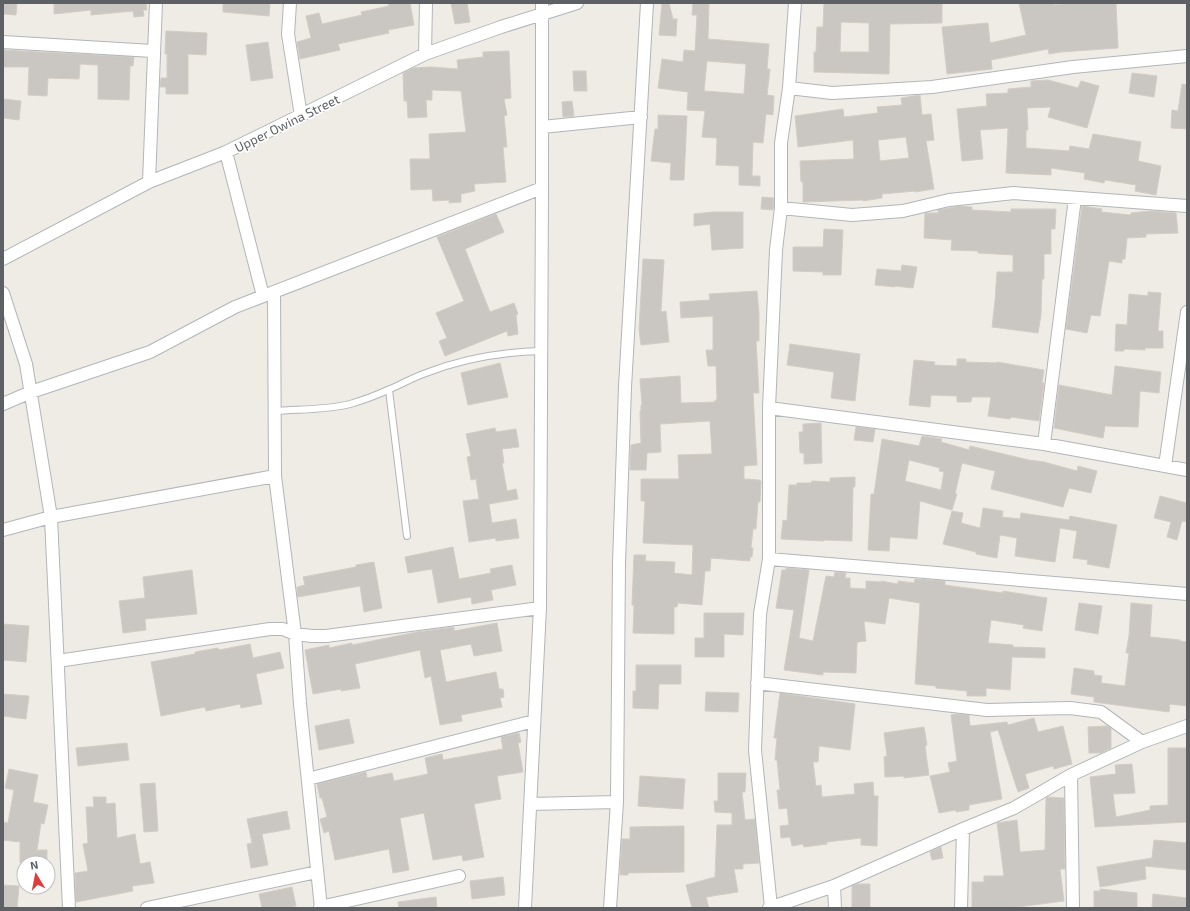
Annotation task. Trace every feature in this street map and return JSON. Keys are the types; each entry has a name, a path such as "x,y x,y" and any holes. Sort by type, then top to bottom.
{"street":[{"path":"149,182 156,3"},
{"path":"290,3 288,34 301,116"},
{"path":"425,54 426,3"},
{"name":"Upper Owina Street","path":"3,259 149,182 226,152 425,54 500,27 542,9 577,3"},
{"path":"610,908 617,802 619,540 627,349 647,3"},
{"path":"795,3 789,88 781,143 781,208 776,250 769,408 769,559 760,614 754,750 770,908 834,886 1014,808 1071,775 1142,742 1187,726"},
{"path":"525,908 540,608 542,9"},
{"path":"3,42 153,51"},
{"path":"789,88 832,93 932,87 1072,67 1187,56"},
{"path":"542,127 641,117"},
{"path":"226,152 268,294 275,411 275,476 296,634 300,704 321,907 459,876"},
{"path":"3,404 31,392 150,352 235,307 542,188"},
{"path":"781,208 852,215 903,211 949,200 1014,193 1187,206"},
{"path":"1044,444 1075,198"},
{"path":"3,293 26,364 51,517 70,908"},
{"path":"1165,466 1187,312"},
{"path":"769,408 1044,444 1187,470"},
{"path":"3,530 51,517 275,476"},
{"path":"769,559 1187,594"},
{"path":"58,661 270,629 283,629 296,634 312,636 326,636 540,608"},
{"path":"757,683 987,710 1070,708 1101,712 1142,742"},
{"path":"308,779 534,721"},
{"path":"1071,775 1073,908"},
{"path":"530,804 617,802"},
{"path":"961,908 963,829"},
{"path":"147,908 317,872"},
{"path":"834,886 835,908"}],"lane":[{"path":"275,411 320,408 349,404 389,390 424,373 469,359 509,352 542,350"},
{"path":"389,390 407,536"}],"building":[{"path":"3,3 17,3 16,15 3,14"},
{"path":"54,3 146,3 147,10 143,10 144,16 134,17 133,11 91,15 91,10 54,14"},
{"path":"223,3 270,3 269,16 223,12"},
{"path":"388,3 410,3 414,25 388,30 389,33 338,44 340,50 300,59 297,42 311,38 306,16 319,13 322,24 362,15 361,12 389,6"},
{"path":"451,3 467,3 470,22 455,24"},
{"path":"662,3 669,3 673,19 677,19 676,36 659,35"},
{"path":"693,3 709,3 708,39 769,44 767,69 770,69 767,95 774,96 773,115 766,114 763,143 753,142 752,176 760,176 760,186 739,185 739,166 716,165 717,138 702,137 705,111 687,110 688,92 658,88 662,59 683,62 684,50 695,51 697,15 692,15","holes":["707,61 746,64 744,94 704,91"]},
{"path":"824,3 942,3 942,23 890,24 889,74 814,72 814,52 816,52 817,27 823,27","holes":["841,22 869,23 869,52 840,52"]},
{"path":"1019,3 1054,3 1054,5 1071,3 1116,3 1118,48 1049,54 1048,49 991,60 992,69 947,74 942,27 988,23 990,43 1026,35"},
{"path":"166,31 207,33 206,55 188,54 188,94 166,94 166,87 160,87 161,78 167,78 167,54 165,54"},
{"path":"268,42 273,78 251,81 246,45"},
{"path":"3,50 134,57 133,66 130,66 129,100 98,99 98,65 80,64 79,79 48,78 47,96 28,95 29,67 3,67"},
{"path":"509,51 511,98 504,99 507,115 504,116 507,147 503,147 506,182 474,184 475,191 461,194 461,202 449,203 449,200 433,201 432,189 411,190 410,159 430,159 429,134 466,132 461,91 432,90 432,100 426,100 427,117 408,118 407,101 404,101 403,73 413,68 431,67 458,69 457,60 483,57 483,52"},
{"path":"573,71 586,71 587,91 574,91"},
{"path":"1132,73 1157,76 1154,97 1129,93"},
{"path":"1048,80 1078,88 1081,81 1099,86 1087,128 1048,117 1051,107 1027,108 1028,130 1026,130 1026,148 1069,151 1070,146 1089,149 1093,134 1141,142 1138,161 1161,166 1156,195 1135,191 1136,185 1105,180 1104,183 1084,179 1085,173 1051,168 1051,175 1006,173 1008,128 980,130 983,159 962,161 957,109 987,106 986,94 1008,93 1008,89 1031,87 1031,81"},
{"path":"1182,84 1187,85 1187,129 1171,128 1172,110 1178,111"},
{"path":"920,95 922,115 931,114 934,140 926,141 934,189 882,194 882,198 863,201 803,202 803,182 801,182 800,161 854,159 853,140 798,147 795,116 843,109 844,117 878,113 877,107 902,105 901,98","holes":["906,137 909,158 880,161 878,140"]},
{"path":"3,99 21,101 19,120 3,118"},
{"path":"572,101 574,116 563,117 562,102"},
{"path":"658,115 687,116 684,180 670,180 671,163 651,161 655,129 658,129"},
{"path":"762,197 774,198 773,210 761,209"},
{"path":"959,206 972,207 972,210 1011,212 1011,209 1056,209 1055,229 1051,229 1051,254 1044,254 1044,279 1042,279 1041,315 1038,333 992,327 997,272 1013,272 1013,255 951,250 952,240 924,238 925,213 938,213 938,210"},
{"path":"1082,206 1102,209 1101,212 1131,215 1131,213 1151,211 1176,213 1178,233 1146,234 1146,237 1127,238 1125,259 1122,259 1122,263 1109,261 1100,316 1091,315 1087,333 1066,329"},
{"path":"713,212 743,212 743,248 712,250 710,224 694,226 694,214"},
{"path":"496,214 504,232 465,249 490,312 514,303 518,314 516,315 518,334 508,336 507,331 445,356 439,341 447,338 436,313 464,301 437,237"},
{"path":"824,229 843,230 841,275 823,275 823,272 793,271 793,247 823,247"},
{"path":"643,259 664,260 661,312 666,311 669,342 641,345 639,329"},
{"path":"902,265 917,267 913,288 875,285 877,269 901,271"},
{"path":"757,291 759,341 756,341 759,393 753,393 757,465 744,466 744,479 761,481 756,529 753,529 751,548 753,548 752,557 750,557 750,561 711,558 710,571 705,571 702,605 678,603 677,607 674,607 674,634 633,633 634,605 632,605 634,555 646,555 645,561 675,562 674,573 692,575 693,545 643,543 645,501 641,501 641,479 679,479 678,455 712,454 710,421 660,424 661,452 647,453 646,470 630,470 631,445 641,443 640,411 642,405 640,379 680,376 681,403 715,402 715,400 717,400 716,366 708,366 706,350 713,350 713,316 681,318 680,302 710,300 709,294"},
{"path":"1148,292 1161,293 1158,331 1163,331 1163,348 1145,348 1145,350 1124,349 1124,351 1115,351 1116,324 1127,325 1129,294 1148,296"},
{"path":"790,344 860,354 855,401 831,398 834,372 787,365"},
{"path":"957,359 966,359 966,362 997,362 1044,370 1042,383 1044,383 1039,421 1011,417 1010,419 988,416 991,397 972,397 971,402 957,402 957,396 931,395 930,407 909,405 914,360 935,362 934,365 957,366"},
{"path":"500,363 508,397 468,405 461,373"},
{"path":"1115,366 1161,372 1159,393 1140,391 1138,427 1105,426 1103,438 1054,428 1059,385 1112,395"},
{"path":"821,423 822,463 804,464 804,453 800,453 799,432 803,432 803,424"},
{"path":"856,427 875,429 873,442 854,440"},
{"path":"495,428 496,432 516,429 519,447 502,449 504,463 502,463 507,491 516,489 518,499 489,504 492,523 516,519 519,538 496,541 496,538 469,542 463,501 479,499 476,479 471,480 467,457 471,456 466,434"},
{"path":"922,436 942,439 941,442 969,450 970,446 1029,460 1044,462 1077,471 1078,466 1097,471 1091,493 1069,488 1063,507 991,489 995,471 962,463 955,494 957,494 952,510 920,501 917,539 890,537 889,551 868,550 871,494 874,494 882,439 919,446","holes":["909,460 940,468 939,471 944,472 941,490 905,481"]},
{"path":"855,477 855,487 853,487 852,541 781,539 783,520 787,521 789,485 797,485 797,483 811,483 812,481 830,482 830,478"},
{"path":"1160,496 1187,503 1187,522 1182,521 1177,540 1167,537 1171,522 1154,518"},
{"path":"983,508 1003,511 1002,517 1020,519 1021,513 1069,520 1070,516 1117,525 1109,568 1087,564 1088,560 1073,558 1077,531 1060,528 1055,562 1015,556 1017,538 1000,535 997,558 976,554 976,552 943,544 952,511 963,513 961,523 980,528"},
{"path":"453,547 459,579 491,573 490,569 512,565 516,585 491,590 493,600 472,604 471,597 438,603 432,569 408,573 405,557"},
{"path":"374,562 382,608 364,612 360,586 298,597 297,587 305,585 303,577"},
{"path":"786,568 809,570 799,638 813,641 826,576 834,577 835,572 846,573 845,578 850,578 850,588 866,589 866,581 881,581 898,584 898,581 914,583 915,579 945,581 945,585 1003,593 1003,591 1047,598 1042,631 1023,628 1024,625 991,620 988,643 1013,645 1013,647 1045,648 1045,658 1012,657 1010,690 986,688 986,696 967,696 967,691 915,684 920,603 889,598 885,624 864,621 866,641 857,642 856,673 823,672 823,675 784,670 794,610 776,608 782,570 786,570"},
{"path":"192,570 197,614 145,619 146,630 123,633 119,601 145,598 143,577"},
{"path":"1079,603 1102,606 1098,634 1075,630"},
{"path":"1131,603 1152,605 1150,637 1187,642 1187,706 1170,704 1169,712 1094,702 1094,697 1071,694 1074,668 1094,671 1094,675 1102,676 1101,683 1125,686 1129,653 1126,653 1129,636"},
{"path":"704,613 744,613 743,635 724,634 724,657 695,657 695,638 704,638"},
{"path":"497,623 502,651 474,656 471,644 440,650 446,682 496,672 499,689 503,689 504,697 500,698 502,707 461,715 462,721 440,725 431,676 425,678 420,650 355,664 360,688 341,691 341,689 313,694 305,650 329,645 329,648 352,643 352,645 417,632 454,627 454,631"},
{"path":"3,624 29,626 26,662 3,660"},
{"path":"250,644 253,658 280,652 284,668 256,674 262,704 241,708 240,704 206,711 205,707 161,716 151,662 195,654 195,652 218,648 219,650"},
{"path":"636,665 681,665 681,684 659,684 658,709 633,708 633,691 636,691"},
{"path":"706,692 739,693 738,712 705,711"},
{"path":"780,693 855,704 850,750 819,746 818,762 813,762 816,786 821,785 822,797 855,794 854,784 873,782 874,796 878,796 877,846 861,845 861,838 827,842 827,844 804,847 803,844 792,846 790,837 781,838 780,826 789,825 787,808 779,809 777,790 780,790 777,760 775,760 777,738 774,738"},
{"path":"3,694 29,696 26,719 3,716"},
{"path":"951,715 969,715 970,726 1007,722 1008,725 1034,718 1038,732 1063,726 1072,764 1054,769 1053,766 1025,774 1029,788 1018,792 998,730 990,732 1002,799 969,805 969,810 956,812 956,810 939,813 930,776 950,772 948,763 957,761"},
{"path":"349,719 354,743 319,750 315,726"},
{"path":"1107,726 1111,728 1111,748 1101,753 1089,753 1088,727"},
{"path":"924,727 929,775 904,778 904,776 885,777 884,757 887,756 884,733"},
{"path":"519,733 521,742 518,743 523,772 497,776 501,799 474,804 484,857 463,861 462,855 433,860 424,813 400,818 409,870 393,873 389,849 335,860 329,831 324,833 320,819 327,817 317,784 366,772 367,778 392,773 394,781 428,774 425,758 442,754 443,760 503,749 501,737"},
{"path":"127,743 129,760 78,766 76,748"},
{"path":"1168,748 1187,748 1187,822 1095,827 1090,777 1116,774 1115,765 1132,764 1135,793 1113,794 1116,817 1150,810 1150,806 1168,805"},
{"path":"9,769 38,775 33,802 48,805 44,824 41,823 37,850 47,850 47,855 20,855 20,842 3,840 3,822 8,823 14,790 5,788"},
{"path":"718,773 746,773 745,792 742,792 745,820 755,819 759,863 743,864 743,869 734,869 738,892 706,897 709,908 692,908 686,885 715,877 717,825 732,825 732,813 715,812 714,801 718,801"},
{"path":"640,776 685,779 683,809 638,806"},
{"path":"155,783 158,831 144,832 140,784"},
{"path":"93,797 106,797 106,804 115,803 117,838 135,834 140,864 150,862 154,883 132,886 133,891 76,902 75,873 88,871 83,844 88,843 86,807 94,807"},
{"path":"1046,798 1064,798 1065,869 1060,869 1064,901 1010,908 972,908 972,882 984,882 984,876 1004,876 997,823 1017,820 1020,852 1045,850"},
{"path":"287,811 290,829 262,834 268,865 251,868 247,844 252,843 247,819"},
{"path":"684,826 684,872 628,873 628,875 620,875 622,839 630,839 630,827"},
{"path":"1154,840 1187,843 1187,870 1145,866 1146,879 1100,887 1097,867 1152,858"},
{"path":"941,847 943,858 932,860 930,852"},
{"path":"503,877 505,895 472,899 470,881"},
{"path":"857,884 870,884 870,908 852,908 852,886"},
{"path":"3,885 16,886 16,895 18,895 17,908 3,908"},
{"path":"292,887 296,906 287,908 262,908 259,894"},
{"path":"1100,889 1137,893 1137,908 1094,908 1094,891 1100,891"},
{"path":"1153,894 1187,898 1186,908 1152,908"},
{"path":"436,897 437,908 399,908 398,902"}]}
